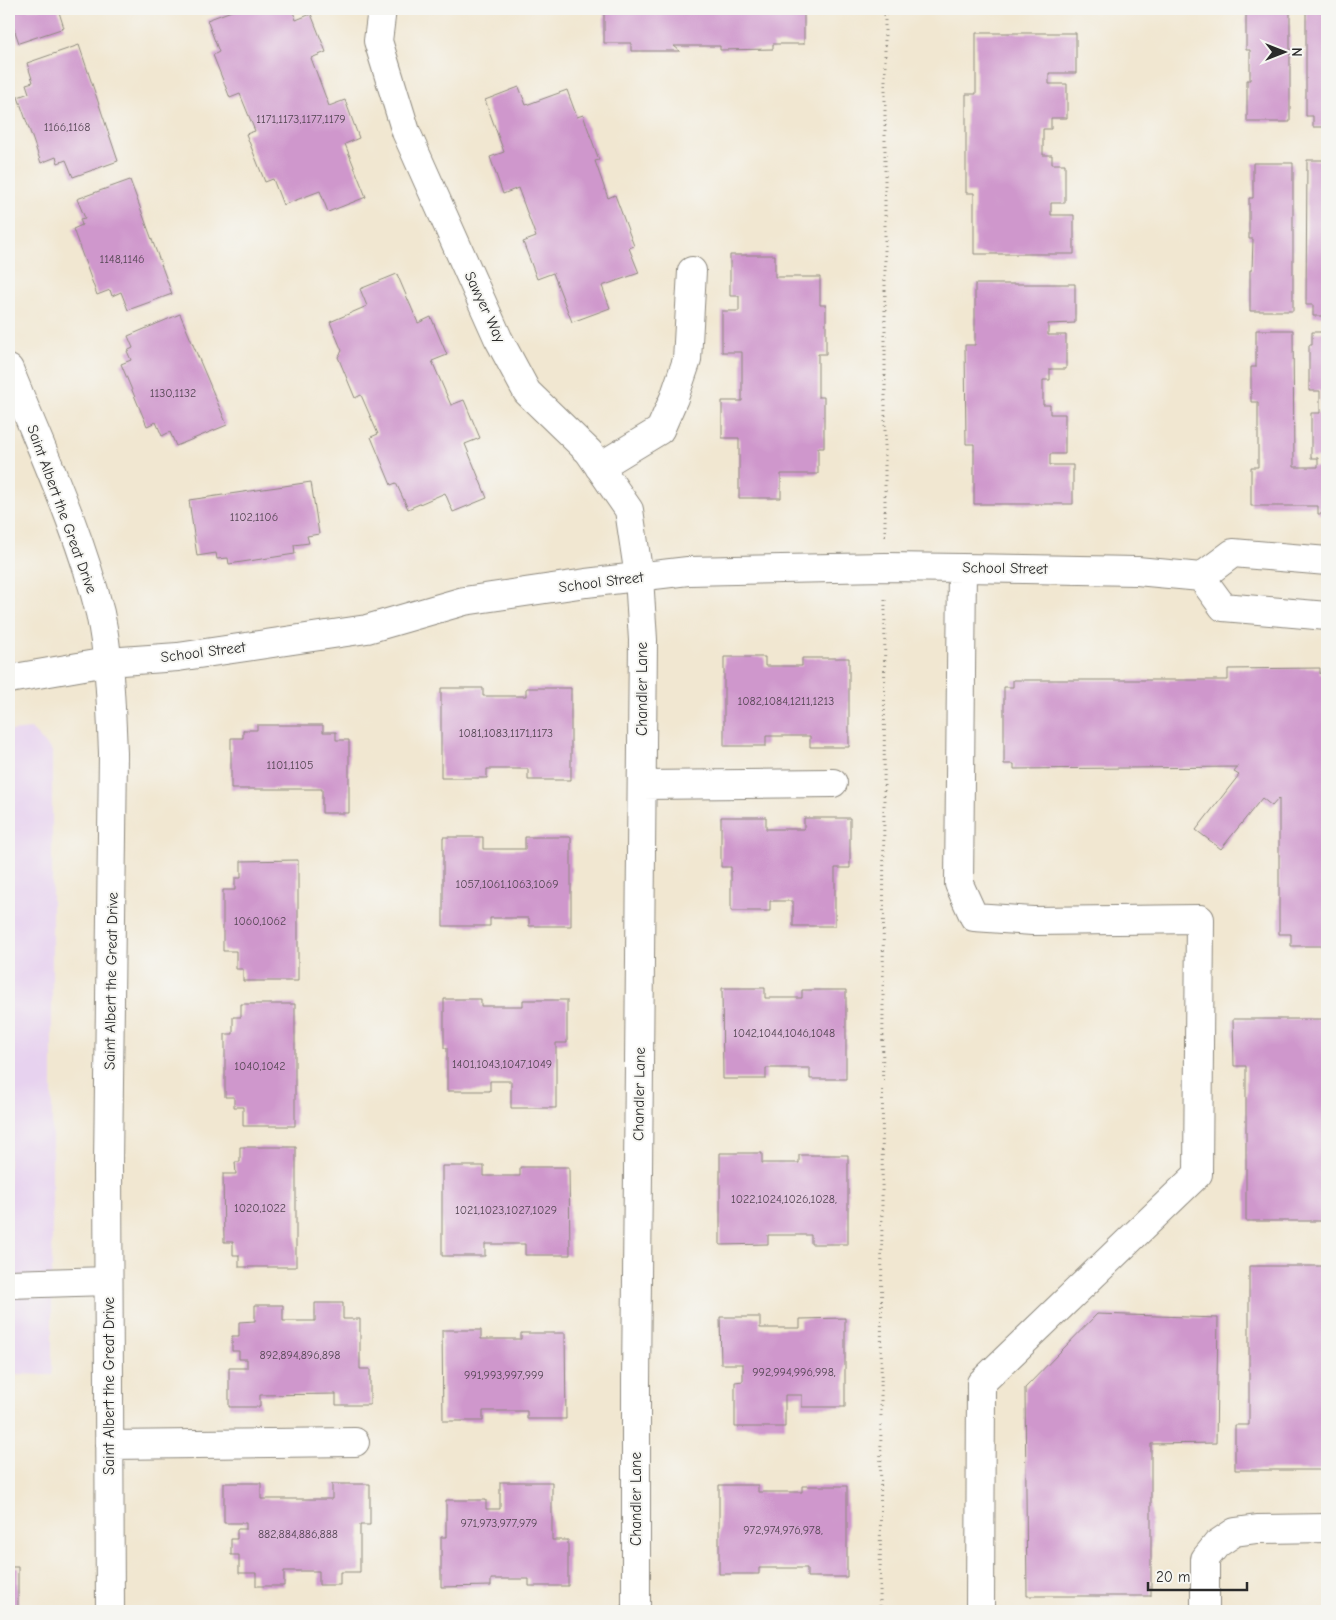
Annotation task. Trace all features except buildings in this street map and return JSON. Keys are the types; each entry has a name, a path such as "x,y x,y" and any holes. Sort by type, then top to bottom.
{"street":[{"name":"Sawyer Way","path":"382,9 378,41 406,132 498,338 526,392 589,452 629,510 639,577"},
{"path":"599,467 660,430 674,398 687,360 692,271"},
{"name":"Saint Albert the Great Drive","path":"9,369 86,564 100,615 110,693 113,753 108,1281 110,1611"},
{"path":"1327,561 1233,553 1201,577 1223,607 1327,616"},
{"name":"School Street","path":"9,679 107,662 178,657 368,629 464,601 688,571 885,567 1137,571 1201,577"},
{"path":"962,568 959,884 974,917 1033,921 1200,919 1198,1174 980,1383 980,1611"},
{"name":"Chandler Lane","path":"636,1611 636,1383 643,640 639,577"},
{"path":"642,785 833,783"},
{"path":"9,1284 108,1281"},
{"path":"109,1445 355,1442"},
{"path":"1206,1611 1205,1559 1217,1544 1235,1532 1257,1529 1327,1528"}],"path":[{"path":"880,1611 885,567 885,9"}],"shaded area":[{"path":"31,729 52,751 52,1375 9,1374 9,731"}]}
